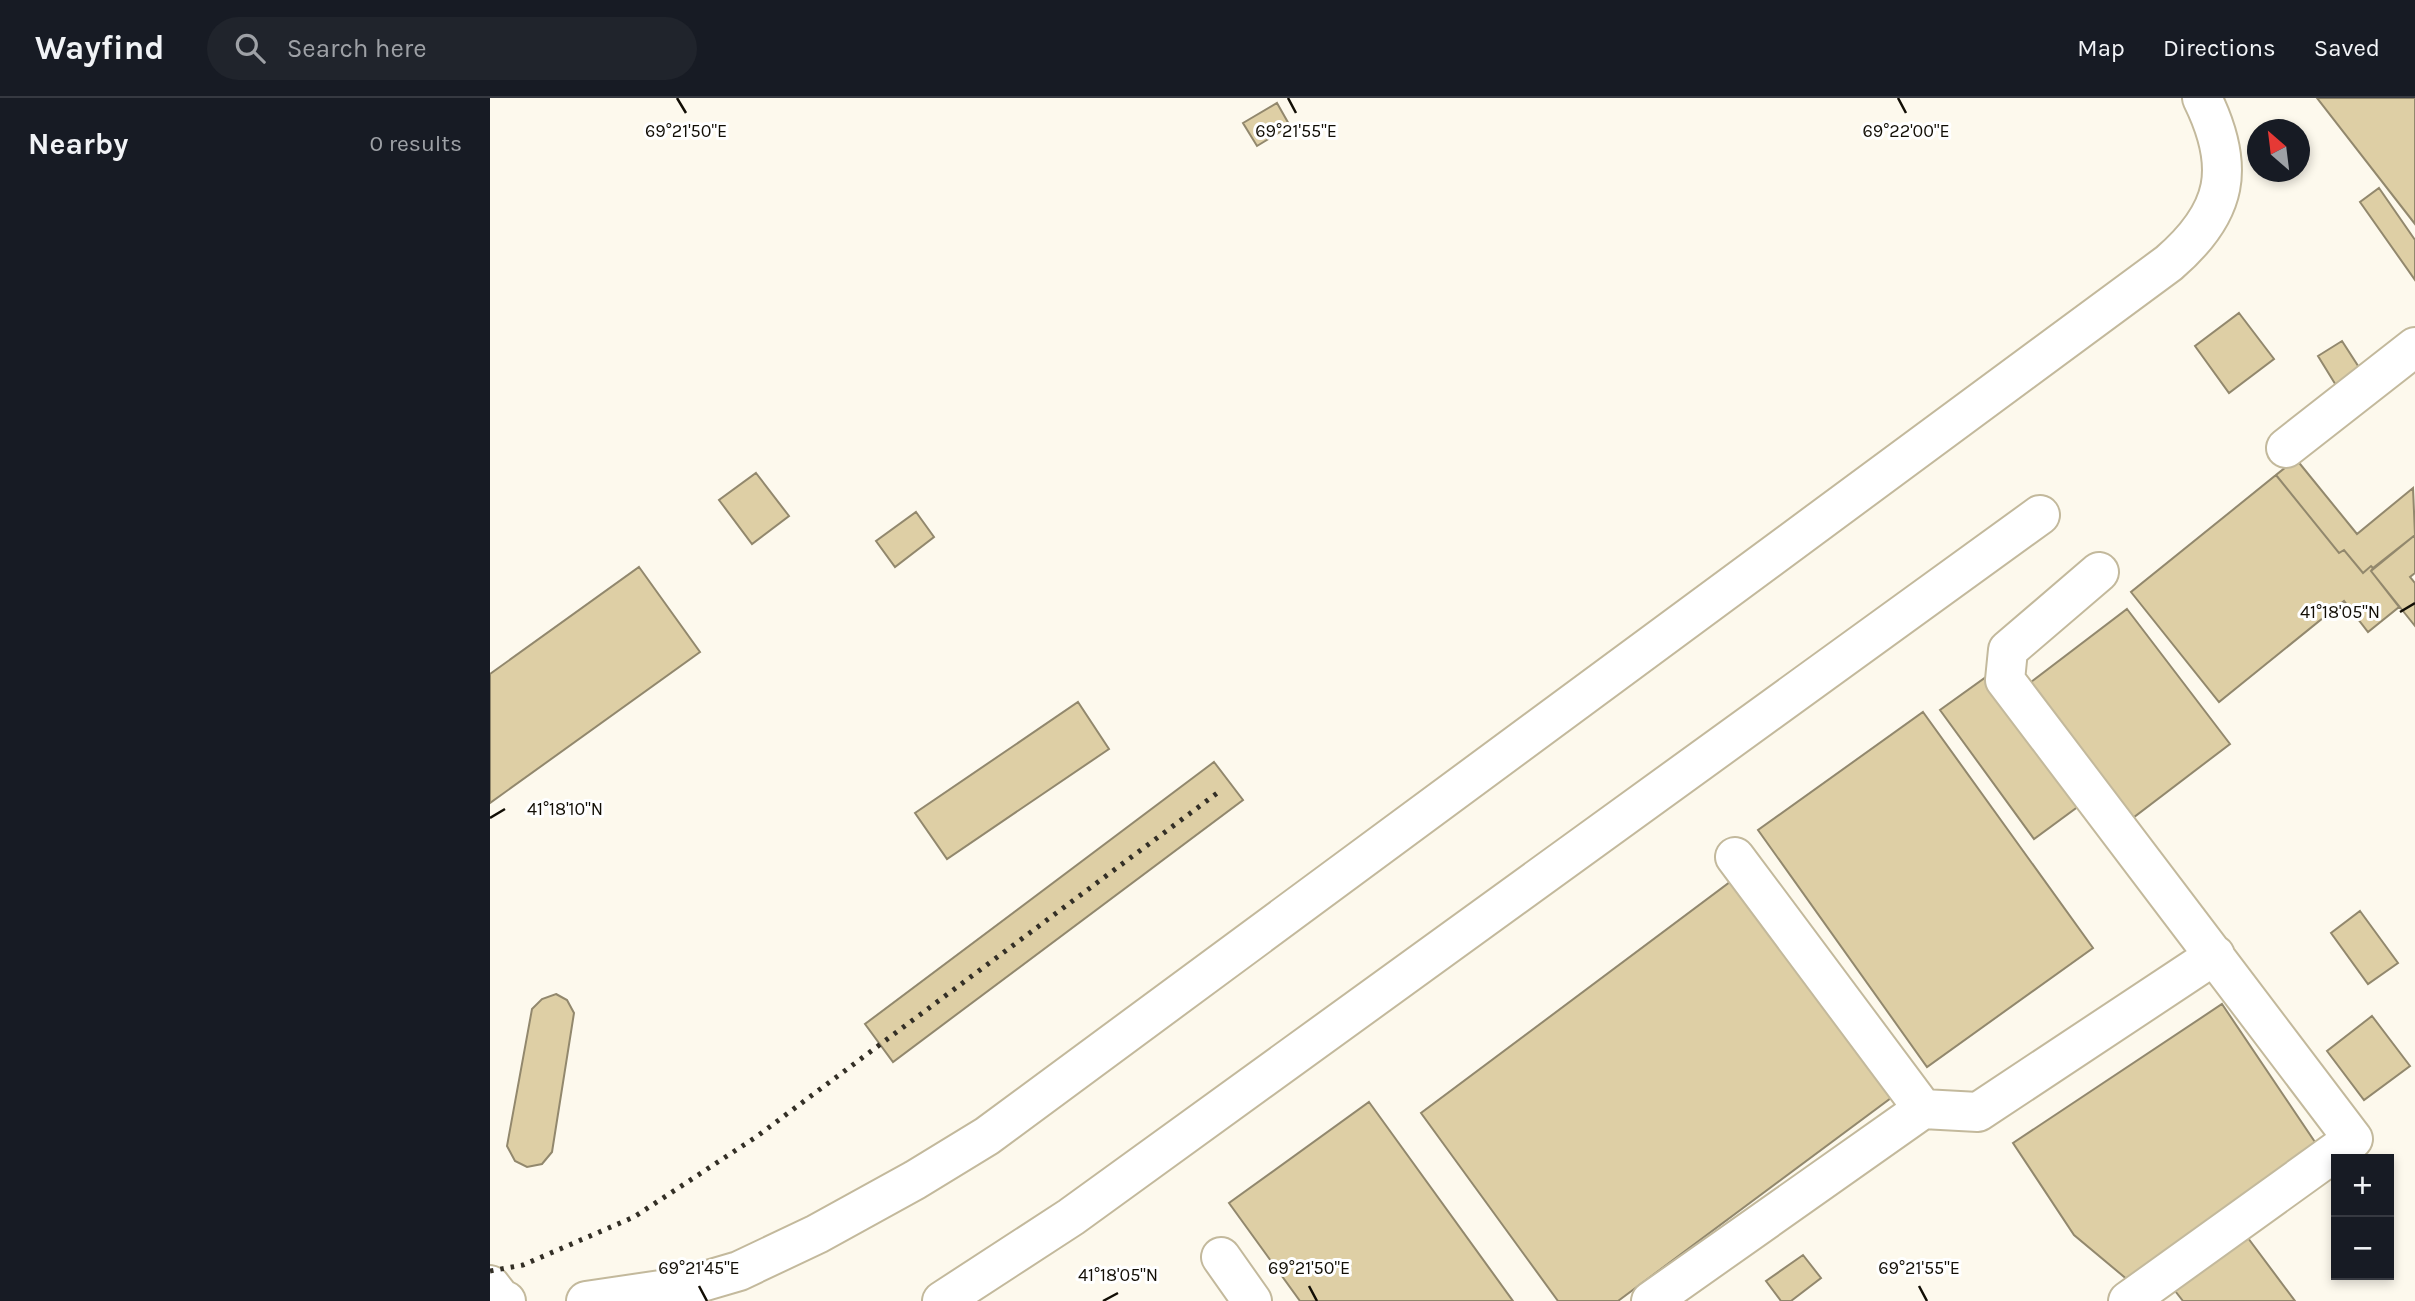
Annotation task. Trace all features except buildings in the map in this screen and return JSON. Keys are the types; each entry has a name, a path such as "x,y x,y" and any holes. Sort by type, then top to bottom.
{"street":[{"path":"586,1301 688,1286 738,1271 817,1234 915,1180 987,1136 2169,263 2189,244 2206,221 2218,197 2224,168 2220,140 2202,98"},
{"path":"2286,448 2415,347"},
{"path":"942,1301 1070,1217 2040,515"},
{"path":"2099,572 2008,650 2005,680 2116,830 2215,955 2353,1139 2128,1301"},
{"path":"1735,857 1923,1109"},
{"path":"1651,1301 1923,1109 1978,1112 2215,955"},
{"path":"1221,1258 1252,1301"},
{"path":"490,1285 506,1301"}],"railway":[{"path":"490,1271 523,1265 634,1217 756,1137 1220,791"}]}
